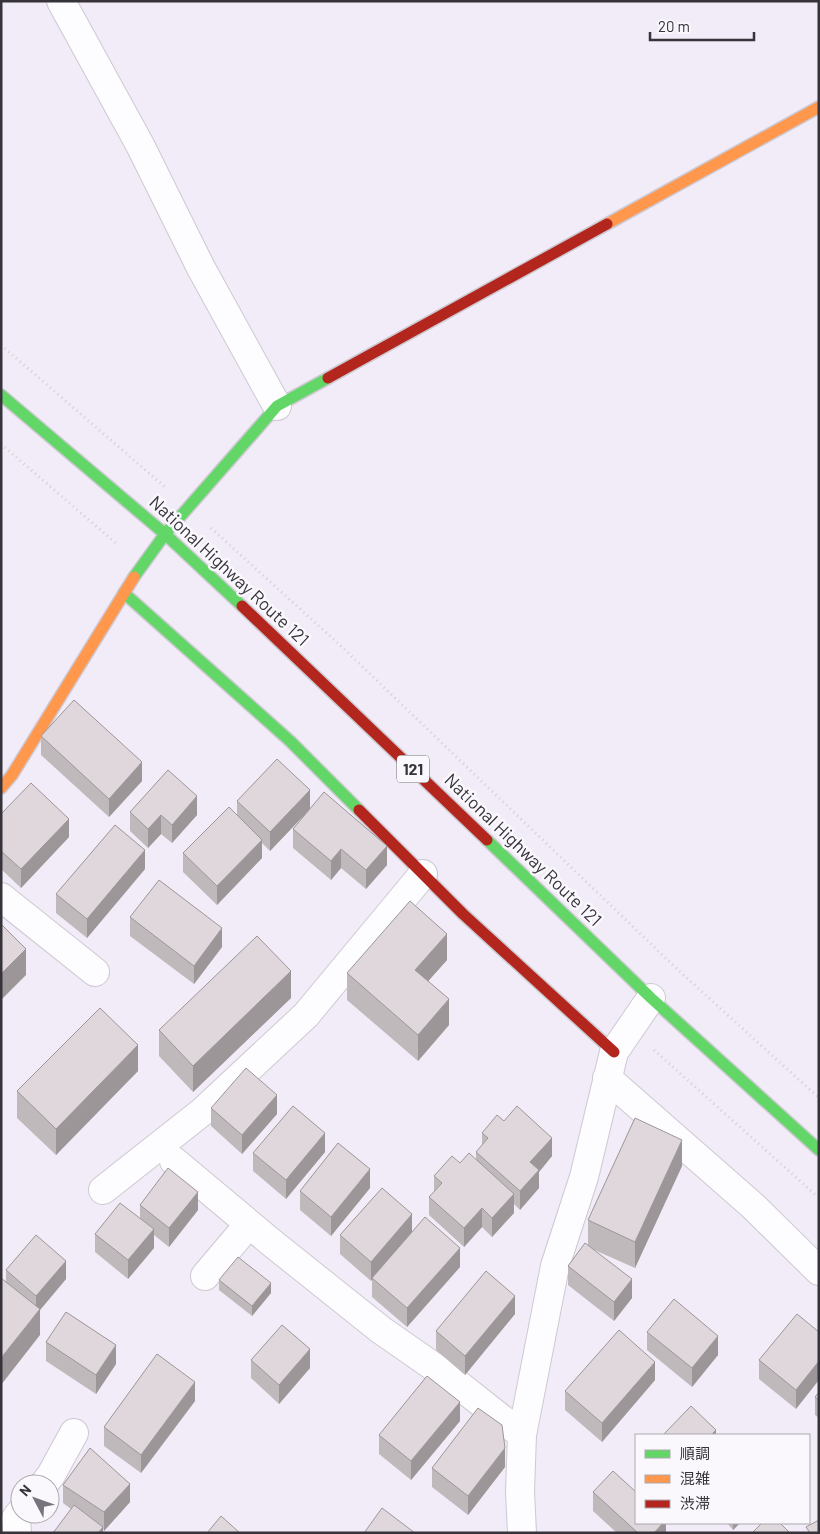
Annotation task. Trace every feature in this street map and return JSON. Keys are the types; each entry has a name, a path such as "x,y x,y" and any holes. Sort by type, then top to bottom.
{"main road":[{"path":"1,788 12,775 141,565 165,534 277,406 819,107"},
{"name":"National Highway Route 121","path":"1,395 165,534 316,675 651,998 819,1150"},
{"path":"124,593 290,741 463,914 610,1065"}],"street":[{"path":"61,1 140,145 201,268 277,406"},
{"path":"103,1190 202,1112 306,1015 423,874"},
{"path":"1,897 95,972"},
{"path":"522,1533 520,1491 522,1435 555,1266 584,1177 610,1065 651,998"},
{"path":"610,1065 819,1271"},
{"path":"174,1161 381,1330 450,1378 522,1435"},
{"path":"205,1276 249,1224"},
{"path":"52,1474 74,1433"}],"path":[{"path":"1,345 189,508 342,647 677,969 819,1098"}],"building":[{"path":"74,700 142,762 109,799 41,736"},
{"path":"277,759 310,790 270,832 237,801"},
{"path":"168,770 197,796 172,825 161,815 148,829 130,812"},
{"path":"31,783 69,819 21,869 1,851 1,814"},
{"path":"324,792 387,846 366,870 341,849 331,861 293,829"},
{"path":"229,807 262,840 217,886 183,853"},
{"path":"115,825 145,850 87,919 56,894"},
{"path":"159,880 222,928 194,966 130,917"},
{"path":"410,901 447,934 415,970 449,999 418,1035 347,973"},
{"path":"1,924 26,949 1,974"},
{"path":"257,936 291,971 193,1066 159,1030"},
{"path":"100,1008 138,1045 56,1129 17,1091"},
{"path":"246,1068 277,1095 242,1135 211,1108"},
{"path":"293,1106 325,1133 286,1180 253,1153"},
{"path":"517,1106 552,1138 530,1162 539,1170 520,1191 476,1152 488,1138 482,1133 497,1115 504,1121"},
{"path":"635,1118 682,1140 635,1242 588,1220"},
{"path":"338,1143 370,1169 331,1217 300,1191"},
{"path":"469,1153 514,1194 492,1218 482,1208 464,1228 429,1197 442,1183 434,1176 452,1156 460,1163"},
{"path":"168,1168 198,1192 169,1228 140,1205"},
{"path":"382,1188 412,1214 371,1262 340,1235"},
{"path":"120,1203 154,1229 128,1260 95,1234"},
{"path":"425,1217 460,1248 407,1308 372,1278"},
{"path":"36,1235 66,1261 36,1296 6,1270"},
{"path":"585,1243 632,1279 614,1302 568,1266"},
{"path":"238,1257 271,1283 252,1306 219,1280"},
{"path":"486,1271 515,1296 465,1356 436,1331"},
{"path":"1,1278 40,1309 1,1358"},
{"path":"674,1299 718,1336 692,1368 647,1332"},
{"path":"66,1312 116,1345 96,1375 46,1342"},
{"path":"797,1314 819,1332 819,1361 796,1390 759,1360"},
{"path":"282,1325 310,1349 279,1385 251,1360"},
{"path":"619,1330 655,1362 602,1423 565,1391"},
{"path":"157,1354 195,1382 141,1455 104,1427"},
{"path":"427,1376 460,1402 411,1461 379,1435"},
{"path":"819,1392 819,1400 815,1397"},
{"path":"691,1406 716,1430 712,1434 664,1434"},
{"path":"478,1408 502,1425 505,1448 468,1496 432,1468"},
{"path":"90,1448 130,1484 104,1512 63,1485"},
{"path":"613,1471 635,1491 635,1524 662,1524 654,1533 638,1533 593,1492"},
{"path":"74,1505 103,1527 98,1533 53,1533"},
{"path":"382,1508 415,1533 364,1533"},
{"path":"221,1516 240,1533 207,1533"},
{"path":"819,1520 819,1533 810,1533 806,1527"},
{"path":"761,1524 781,1524 790,1533 752,1533"}],"traffic: fast":[{"path":"134,577 165,534 277,406 328,378"},
{"path":"1,395 165,534 242,606"},
{"path":"124,593 290,741 359,810"},
{"path":"487,840 651,998 819,1150"}],"traffic: slow":[{"path":"607,224 819,107"},
{"path":"1,788 12,775 134,577"}],"traffic: jam":[{"path":"328,378 607,224"},
{"path":"242,606 487,840"},
{"path":"359,810 463,914 614,1052"}]}
